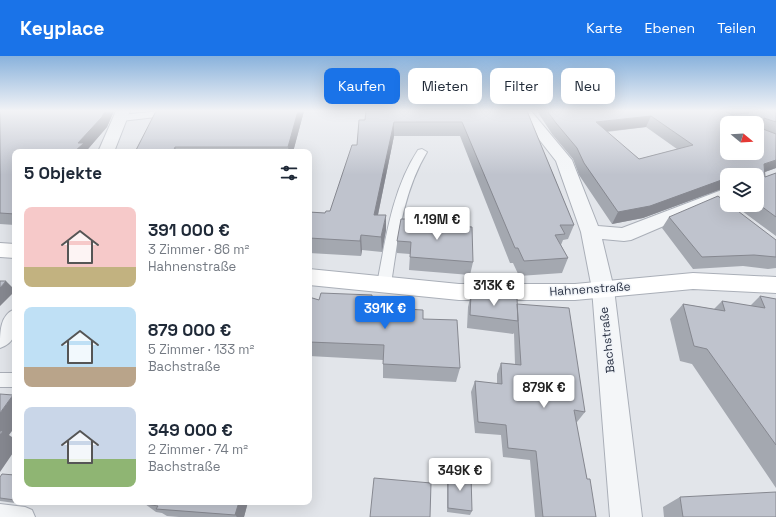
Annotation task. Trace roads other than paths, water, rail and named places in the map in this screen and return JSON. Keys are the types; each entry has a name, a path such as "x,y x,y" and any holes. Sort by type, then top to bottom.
{"main road":[{"path":"0,250 12,251"},
{"name":"Hahnenstraße","path":"312,277 459,292 575,292 693,281 776,285"}],"street":[{"path":"107,149 114,133"},
{"name":"Bachstraße","path":"542,133 564,160 590,232 603,289 626,517"},
{"path":"590,232 624,235 719,196"},
{"path":"0,338 12,322"}],"lane":[{"path":"384,284 398,212 413,164 422,152"},
{"path":"0,380 12,380"},
{"path":"0,514 25,517"}]}
